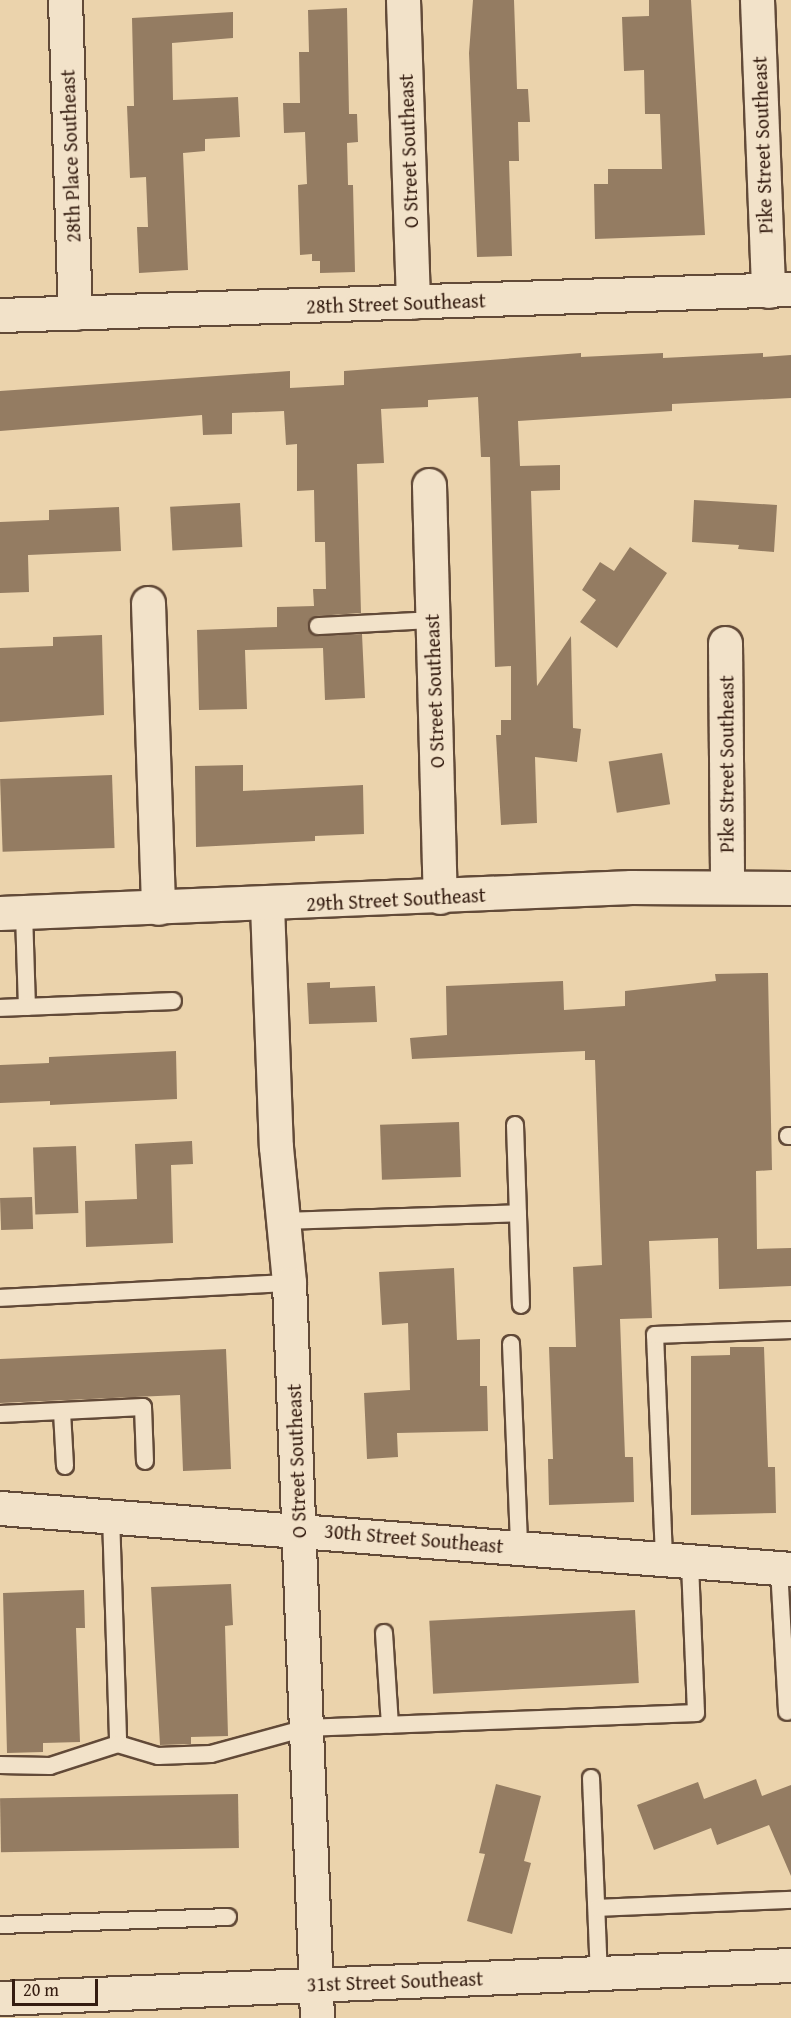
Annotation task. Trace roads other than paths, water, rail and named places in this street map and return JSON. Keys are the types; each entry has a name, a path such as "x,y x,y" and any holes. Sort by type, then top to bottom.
{"street":[{"name":"28th Place Southeast","path":"64,0 75,313"},
{"name":"O Street Southeast","path":"403,0 413,302"},
{"name":"Pike Street Southeast","path":"757,0 779,290"},
{"name":"28th Street Southeast","path":"0,315 779,290"},
{"name":"O Street Southeast","path":"429,484 440,897"},
{"path":"148,603 158,908"},
{"name":"Pike Street Southeast","path":"725,643 727,885"},
{"name":"29th Street Southeast","path":"12,913 267,905 727,885 791,888"},
{"name":"O Street Southeast","path":"267,905 276,1147 289,1283 317,2018"},
{"name":"30th Street Southeast","path":"0,1508 299,1528 785,1569"},
{"name":"31st Street Southeast","path":"0,1998 791,1965"}],"lane":[{"path":"318,626 432,620"},
{"path":"12,913 27,1007"},
{"path":"0,1008 173,1002"},
{"path":"514,1125 521,1305"},
{"path":"283,1221 518,1213"},
{"path":"0,1298 289,1283"},
{"path":"0,1765 50,1766 118,1744 158,1756 211,1754 306,1728 696,1713 677,1560 655,1335 791,1330"},
{"path":"512,1344 519,1546"},
{"path":"0,1414 143,1407 145,1461"},
{"path":"62,1412 65,1466"},
{"path":"111,1515 118,1744"},
{"path":"785,1569 787,1712"},
{"path":"384,1633 390,1725"},
{"path":"591,1778 599,1973"},
{"path":"597,1908 791,1900"},
{"path":"0,1925 228,1917"},
{"path":"0,1981 0,1998"}]}
